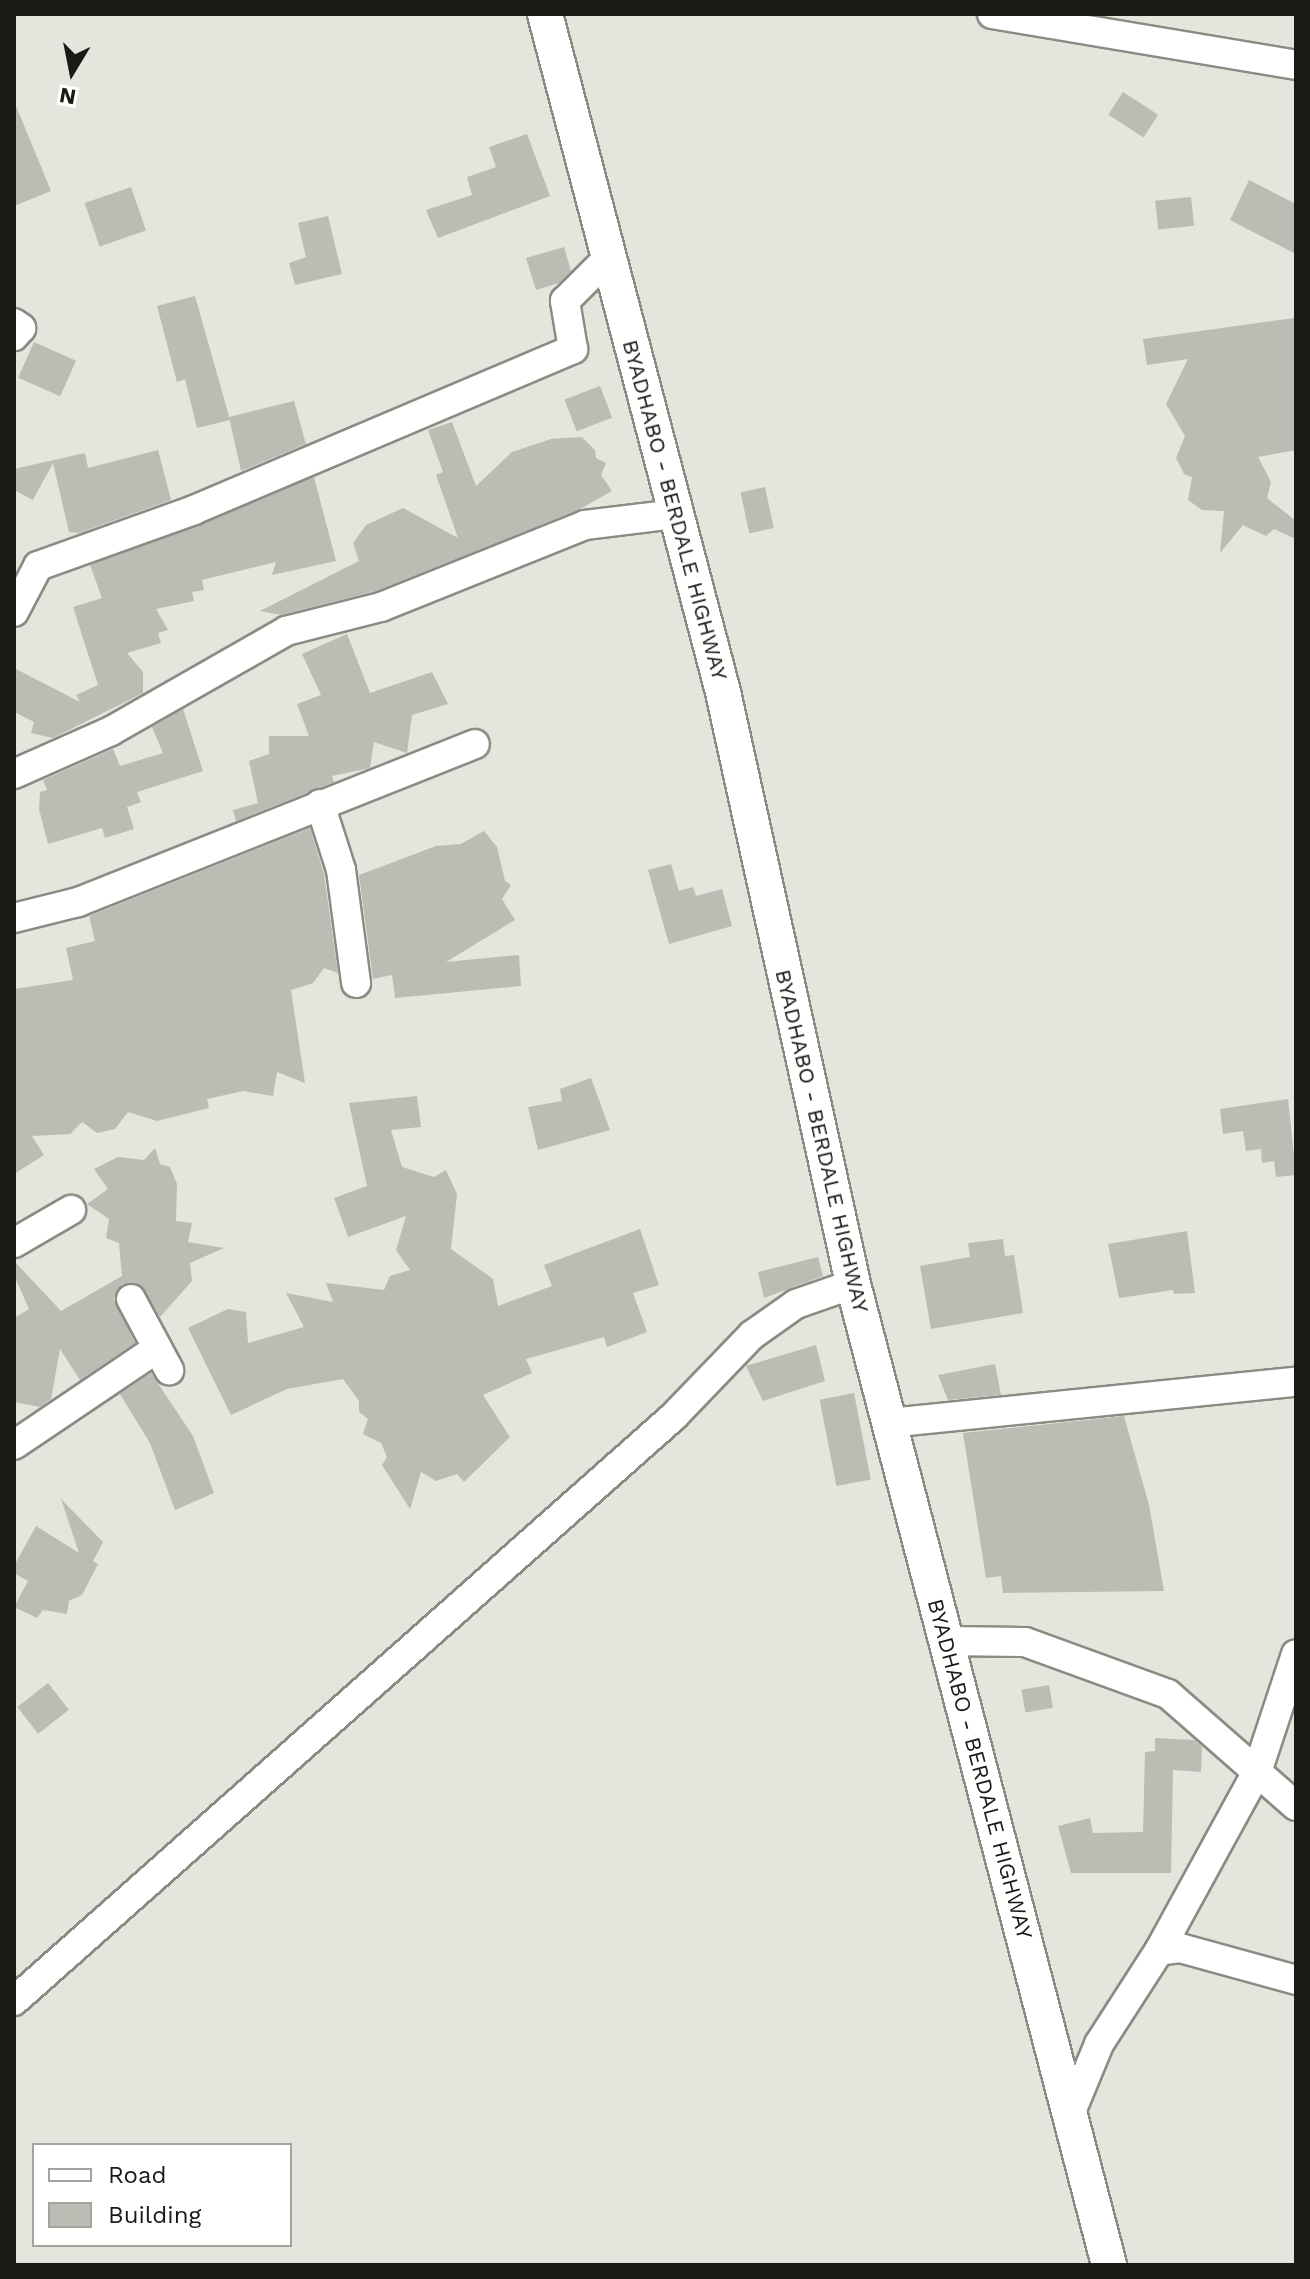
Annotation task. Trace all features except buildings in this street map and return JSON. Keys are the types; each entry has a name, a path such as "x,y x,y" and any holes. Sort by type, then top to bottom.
{"main road":[{"name":"BYADHABO - BERDALE HIGHWAY","path":"545,14 723,692 853,1284 1109,2265"}],"street":[{"path":"992,14 1296,65"},
{"path":"14,612 38,566 194,510 573,349 565,301 609,257"},
{"path":"14,323 21,328 14,336"},
{"path":"14,774 111,731 286,631 381,607 585,525 676,514"},
{"path":"14,918 78,902 475,744"},
{"path":"320,804 341,870 356,983"},
{"path":"14,1243 71,1210"},
{"path":"14,2001 673,1417 752,1335 796,1304 853,1284"},
{"path":"14,1445 162,1360 131,1299"},
{"path":"889,1423 1296,1382"},
{"path":"945,1641 1025,1642 1168,1694 1296,1806"},
{"path":"1071,2112 1099,2044 1159,1951 1257,1772 1296,1654"},
{"path":"1159,1951 1180,1948 1296,1980"}]}
